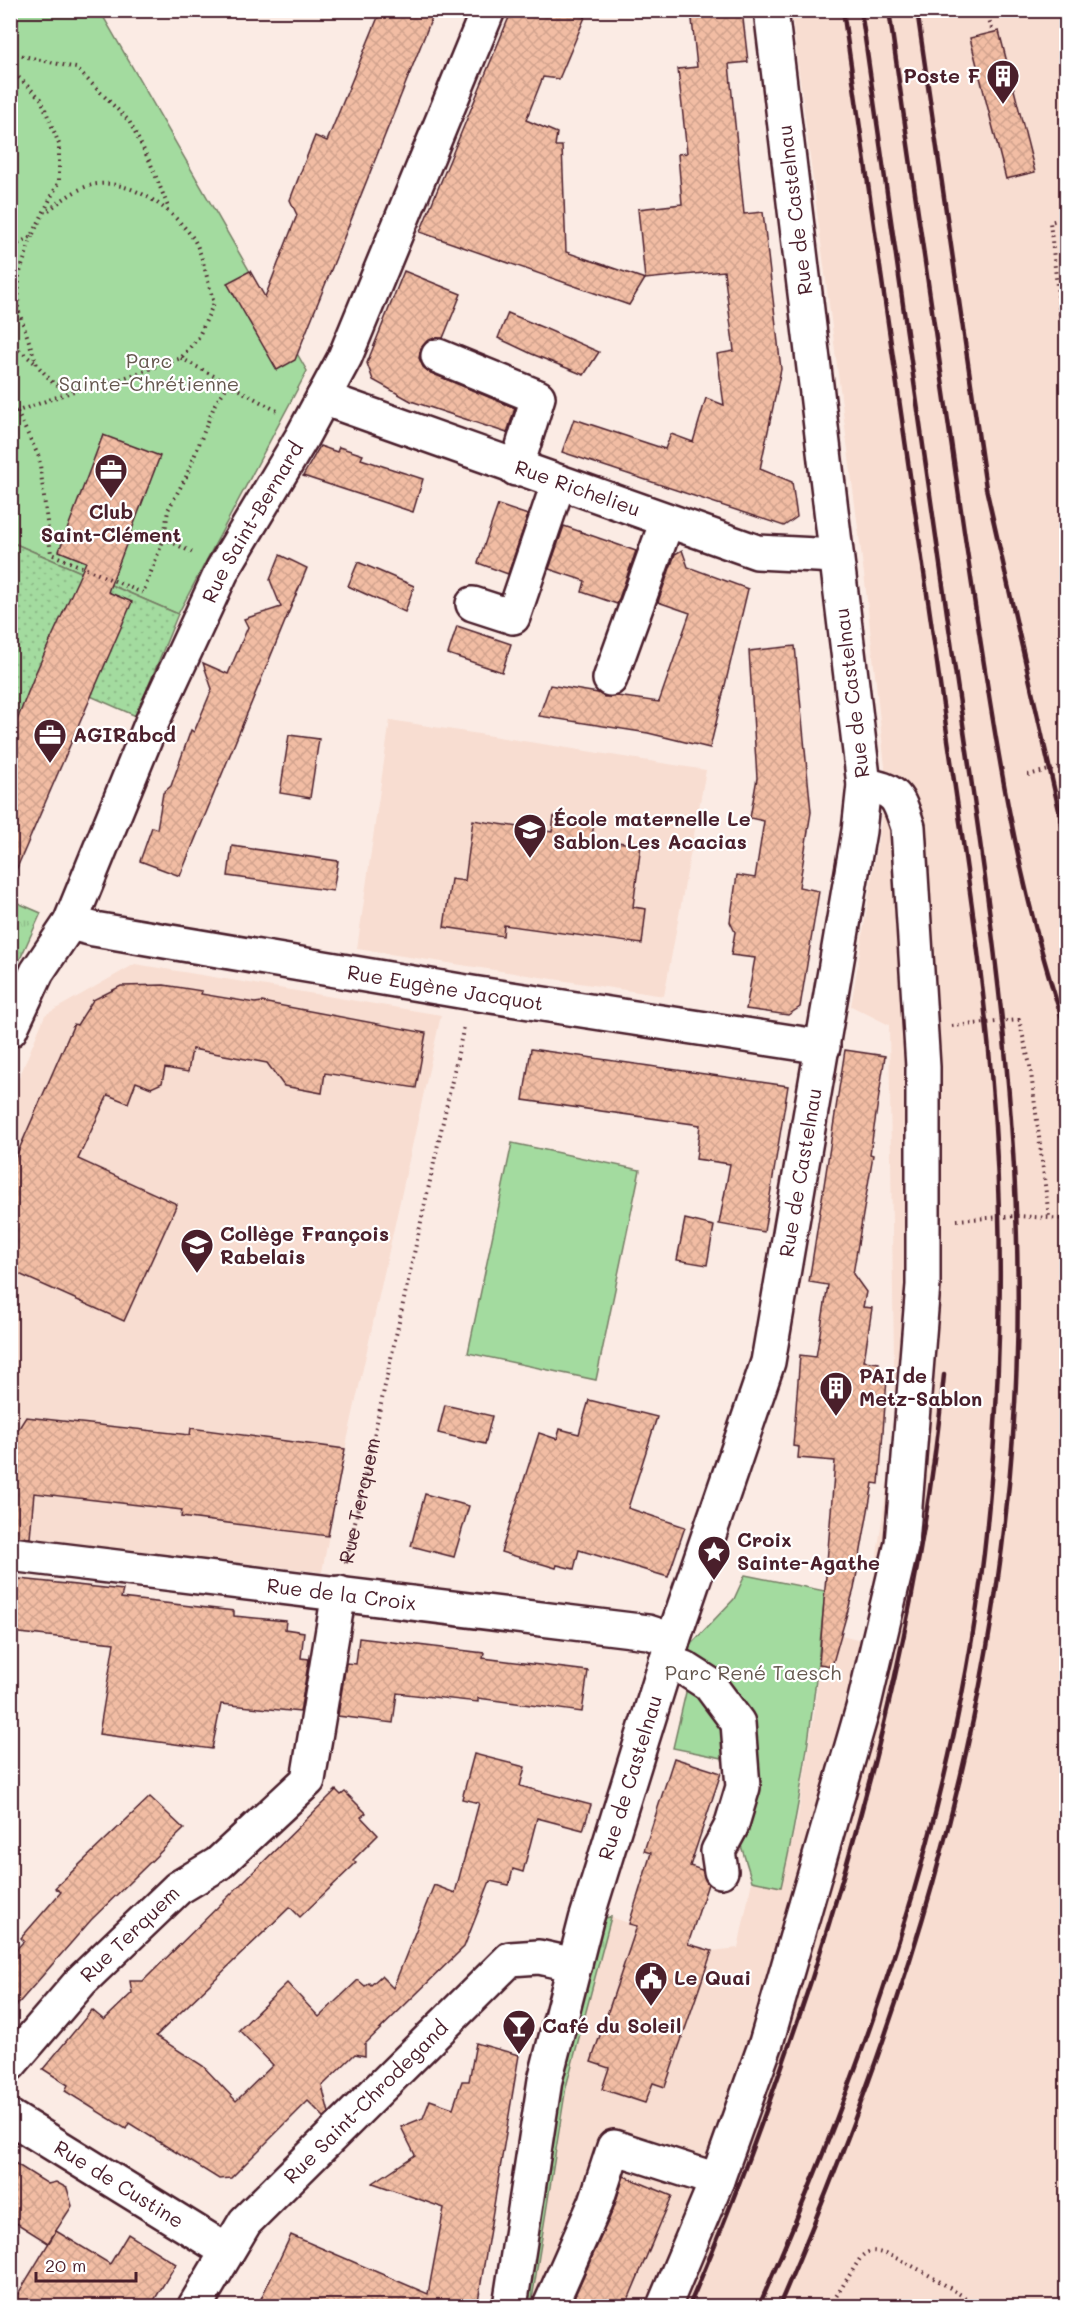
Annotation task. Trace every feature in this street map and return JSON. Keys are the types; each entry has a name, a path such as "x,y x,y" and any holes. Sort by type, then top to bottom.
{"street":[{"name":"Rue Saint-Bernard","path":"10,1030 37,972 70,922 152,722 223,569 302,437 345,357 488,10"},
{"name":"Rue de Castelnau","path":"510,2307 545,2080 575,1965 670,1651 768,1362 860,831 864,785 771,10"},
{"path":"438,356 538,397 516,469"},
{"name":"Rue Richelieu","path":"323,398 558,484 757,552 836,556"},
{"path":"473,604 513,617 558,484"},
{"path":"610,679 667,521"},
{"path":"664,2307 717,2180 766,2043 863,1708 902,1543 923,1285 923,1067 908,826 897,797 887,789 864,785"},
{"name":"Rue Eugène Jacquot","path":"70,922 94,929 472,993 823,1047"},
{"name":"Rue de la Croix","path":"10,1554 648,1632 670,1651 684,1668 709,1684 738,1723 743,1787 731,1827 718,1851 720,1871"},
{"name":"Rue Terquem","path":"10,2064 81,1980 178,1888 218,1864 308,1780 339,1593"},
{"name":"Rue Saint-Chrodegand","path":"195,2307 245,2222 510,1959 539,1957 575,1965"},
{"name":"Rue de Custine","path":"10,2117 227,2251"},
{"path":"550,2307 548,2306 596,2202 614,2146 717,2180"}],"path":[{"path":"987,10 993,32"},
{"path":"10,53 76,68 129,121 150,162 170,212"},
{"path":"10,69 41,99 59,144 59,181 32,236 19,275 18,309 37,365"},
{"path":"10,414 80,389 112,382 181,358 198,338 214,303 194,239 170,212 127,187 96,184 64,198 45,213"},
{"path":"1066,218 1050,222 1060,313 1066,334"},
{"path":"10,248 32,236"},
{"path":"10,342 37,365 54,384 80,389"},
{"path":"181,358 282,413 289,431 302,437"},
{"path":"17,412 39,457 51,554 143,593 164,538 168,510 186,477 215,404 229,384"},
{"path":"128,541 164,538"},
{"path":"1028,775 1065,766 1066,779"},
{"name":"Rue Terquem","path":"339,1593 472,993"},
{"path":"946,1026 1018,1020 1030,1065 1049,1217"},
{"path":"923,1222 1049,1217 1066,1219"},
{"path":"830,2307 861,2257 867,2252 877,2251 922,2273 980,2307"}],"shaded area":[{"path":"791,11 1066,11 1066,2306 531,2306 566,2087 611,1917 712,1951 738,1948 752,1881 781,1886 798,1816 815,1708 822,1630 865,1641 895,1427 889,1025 851,1006 882,815 885,767 865,582"},
{"name":"École maternelle Le Sablon Les Acacias","path":"390,720 706,770 664,996 357,949"},
{"name":"Collège François Rabelais","path":"135,964 441,1015 345,1450 322,1572 11,1538 11,1097 45,1015"}],"green space":[{"name":"Parc Sainte-Chrétienne","path":"11,11 100,11 307,371 178,614 11,542"},
{"path":"11,542 178,614 136,716 38,673 11,738"},
{"path":"11,900 41,913 11,979"},
{"path":"512,1143 640,1170 596,1380 468,1353"},
{"name":"Parc René Taesch","path":"745,1575 825,1591 808,1740 781,1887 752,1881 739,1839 722,1758 673,1748 687,1688 690,1645 734,1599"},
{"path":"611,1917 566,2087 531,2306 510,2306 586,1920"}],"building":[{"path":"381,10 435,10 295,360 277,370 227,283 250,271 265,297 297,215 290,200 315,136 327,141"},
{"path":"512,10 588,10 559,79 543,77 526,120 557,133 555,146 562,146 566,252 645,279 629,305 420,232"},
{"path":"691,10 742,10 748,62 729,64 744,214 763,212 781,369 760,469 792,482 797,517 784,526 562,452 574,419 665,449 671,434 693,442 706,398 724,405 717,354 734,351 724,271 645,279 638,209 682,204 678,154 687,153 678,69 697,67"},
{"name":"Poste F","path":"999,31 1035,172 1006,179 970,38"},
{"path":"404,271 461,294 443,338 427,341 421,348 419,358 423,367 431,373 515,408 507,433 411,401 373,380 367,363"},
{"path":"508,313 599,352 584,375 532,354 498,338"},
{"path":"103,435 160,456 108,592 132,602 10,884 10,738 36,672 86,562 59,551"},
{"path":"320,446 337,452 339,447 363,455 361,459 423,479 413,512 303,476"},
{"path":"498,505 528,515 508,574 478,563"},
{"path":"564,526 636,551 617,604 582,592 585,581 549,569"},
{"path":"682,550 688,567 748,589 710,748 648,733 539,716 550,685 598,693 604,697 617,696 659,702 690,613 658,602 675,554"},
{"path":"280,555 307,568 180,876 140,861 152,827 157,829 163,793 171,786 191,730 194,732 212,689 203,663 228,674 248,627 244,619 281,607 270,580"},
{"path":"358,562 414,586 405,612 348,586"},
{"path":"457,626 511,644 502,672 448,654"},
{"path":"795,646 811,812 799,887 819,891 800,1007 788,1015 746,1009 755,958 731,955 735,932 730,922 737,875 755,878 764,821 750,818 757,778 749,651"},
{"path":"289,735 319,739 310,798 280,793"},
{"path":"554,816 594,821 592,839 641,845 633,907 646,909 642,944 504,925 503,936 444,927 451,879 465,881 473,820 552,832"},
{"path":"232,846 338,861 333,891 228,876"},
{"path":"164,985 202,991 201,994 255,1003 262,1002 426,1033 416,1088 325,1073 322,1093 284,1086 267,1063 192,1049 188,1072 165,1068 162,1083 151,1088 136,1082 128,1103 108,1095 78,1159 177,1204 124,1321 10,1270 10,1170 74,1024 77,1025 93,1000 121,986"},
{"path":"531,1049 788,1086 764,1232 719,1224 730,1164 696,1159 700,1125 523,1100"},
{"path":"845,1050 885,1056 870,1154 873,1155 853,1274 866,1292 863,1307 872,1308 864,1361 879,1363 879,1378 887,1379 879,1484 873,1483 854,1589 832,1666 819,1664 835,1461 798,1458 799,1447 793,1446 800,1355 816,1357 828,1285 809,1282"},
{"path":"685,1219 714,1226 707,1265 677,1260"},
{"path":"589,1400 657,1417 628,1508 685,1527 668,1577 579,1550 574,1569 557,1565 556,1568 501,1552 539,1433 557,1439 560,1429 579,1434"},
{"path":"445,1405 492,1416 485,1444 438,1433"},
{"path":"26,1417 190,1435 191,1428 345,1449 328,1536 181,1517 182,1510 34,1493 30,1538 10,1536 10,1442"},
{"path":"425,1494 469,1506 454,1557 411,1546"},
{"path":"10,1578 123,1590 121,1598 234,1611 234,1616 286,1621 285,1629 304,1632 301,1658 309,1659 300,1712 221,1704 212,1749 99,1734 114,1643 10,1632"},
{"path":"359,1638 484,1653 483,1658 588,1671 582,1712 478,1698 478,1702 397,1693 393,1723 338,1716 346,1663 356,1664"},
{"path":"474,1754 525,1767 520,1786 591,1805 583,1830 537,1818 523,1872 513,1869 509,1885 490,1881 464,1947 365,2044 365,2056 355,2054 322,2086 329,2113 324,2117 308,2101 231,2178 219,2179 129,2123 126,2129 65,2091 68,2085 43,2069 92,2010 104,2020 132,1993 130,1981 143,1981 336,1790 341,1795 345,1792 366,1813 361,1817 378,1835 353,1860 356,1863 300,1917 290,1907 156,2036 203,2066 236,2101 273,2065 239,2030 287,1983 319,2017 358,1980 365,1986 369,1983 371,1985 381,1976 393,1988 434,1885 455,1893 479,1803 462,1799"},
{"name":"Le Quai","path":"674,1758 721,1773 690,1866 702,1870 708,1884 688,1944 712,1951 665,2087 653,2083 645,2103 602,2089 609,2068 591,2062 637,1926 629,1924 651,1853 644,1851"},
{"path":"150,1797 184,1829 91,1920 10,2013 10,1956 24,1941 21,1938 61,1892 55,1888"},
{"path":"476,2043 519,2055 477,2307 257,2307 291,2235 428,2294 444,2208 373,2183 415,2155 401,2127 423,2118 430,2100 453,2108 462,2081 469,2081"},
{"path":"10,2160 48,2184 56,2182 67,2188 72,2206 48,2243 10,2219"},
{"path":"624,2176 672,2196 625,2307 583,2307 572,2302 613,2210"},
{"path":"56,2231 110,2264 128,2234 176,2264 150,2307 10,2307"}],"railway":[{"path":"759,2306 798,2216 868,2032 900,1938 927,1843 951,1747 970,1651 989,1502 999,1348 1000,1245 996,1142 986,1022 963,842 843,10"},
{"path":"779,2306 864,2095 901,1988 934,1881 961,1773 984,1663 1002,1551 1013,1436 1017,1339 1017,1242 1013,1145 994,952 861,10"},
{"path":"889,10 993,720 1030,908 1066,1030"},
{"path":"917,10 986,488 1066,841"},
{"path":"689,2306 739,2184 784,2061 812,1978 856,1830 894,1680 910,1604 924,1528 944,1375"}],"place":[{"name":"Poste F","path":"1003,105"},
{"name":"Club Saint-Clément","path":"111,499"},
{"name":"AGIRabcd","path":"50,764"},
{"name":"École maternelle Le Sablon Les Acacias","path":"530,859"},
{"name":"Collège François Rabelais","path":"197,1274"},
{"name":"PAI de Metz-Sablon","path":"836,1417"},
{"name":"Croix Sainte-Agathe","path":"714,1581"},
{"name":"Le Quai","path":"651,2007"},
{"name":"Café du Soleil","path":"519,2055"}]}
